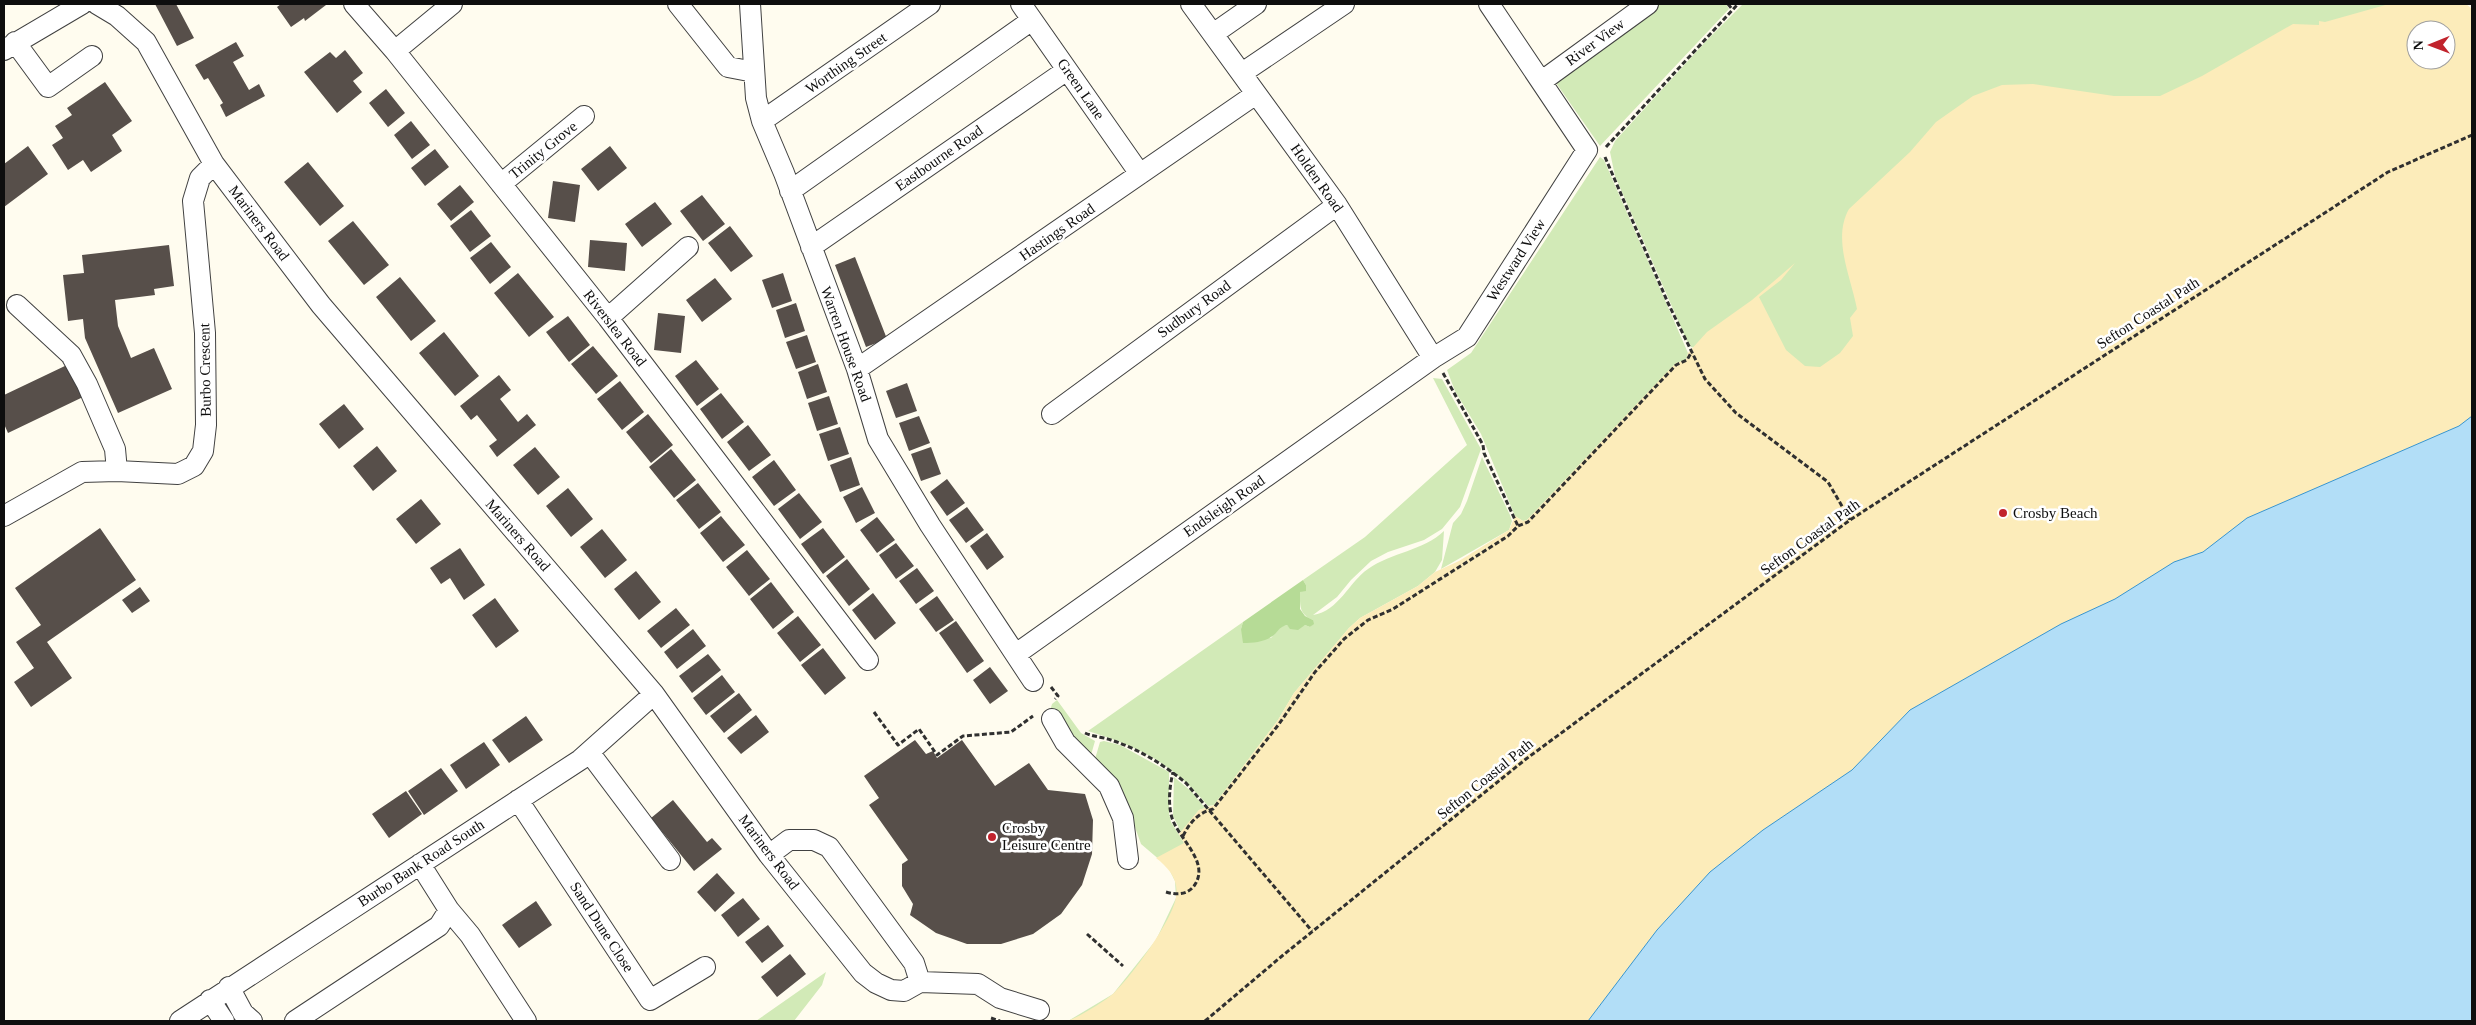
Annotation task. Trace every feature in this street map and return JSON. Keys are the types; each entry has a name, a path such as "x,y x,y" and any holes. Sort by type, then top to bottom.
{"street":[{"path":"82,4 9,46 48,87 92,56"},
{"name":"Mariners Road","path":"98,4 118,16 146,42 214,164 321,305 654,694 769,855 863,973 876,983 891,990 904,991 920,982 978,984 1000,998 1039,1010"},
{"name":"Riverslea Road","path":"354,4 395,51 608,318 868,660"},
{"path":"395,51 452,4"},
{"path":"678,4 728,66 754,72"},
{"name":"Warren House Road","path":"750,4 756,98 762,121 857,369 878,439 930,525 1033,680"},
{"name":"Worthing Street","path":"762,121 930,4"},
{"name":"Holden Road","path":"1191,4 1336,205 1433,358"},
{"path":"1213,34 1256,4"},
{"path":"1242,73 1344,4"},
{"path":"1489,4 1542,81"},
{"name":"River View","path":"1542,81 1648,4"},
{"path":"790,191 1027,12"},
{"name":"Green Lane","path":"1027,12 1140,174"},
{"name":"Eastbourne Road","path":"811,247 1067,70"},
{"name":"Westward View","path":"1433,358 1467,338 1587,150 1542,81"},
{"name":"Hastings Road","path":"857,369 1256,94"},
{"name":"Trinity Grove","path":"501,184 584,116"},
{"name":"Burbo Crescent","path":"4,516 59,483 82,472 118,471 178,474 194,466 203,451 206,425 205,333 193,201 200,178 214,164"},
{"name":"Sudbury Road","path":"1052,414 1336,205"},
{"path":"608,318 688,247"},
{"path":"17,305 71,355 87,384 115,449 118,471"},
{"name":"Endsleigh Road","path":"1016,654 1433,358"},
{"name":"Burbo Bank Road South","path":"180,1021 589,752 654,694"},
{"path":"1054,710 1065,742 1109,786 1123,818 1128,859"},
{"path":"589,752 670,860"},
{"name":"Sand Dune Close","path":"518,800 650,1000 705,968"},
{"path":"769,855 790,840 814,840 829,847 914,963 920,982"},
{"path":"420,864 449,910 470,935 526,1021"},
{"path":"295,1021 439,926 449,910"},
{"path":"229,988 243,1013 252,1021"},
{"path":"210,1000 224,1021"}],"path":[{"path":"1728,4 1732,9"},
{"path":"1738,4 1603,152 1691,353 1711,387 1736,412 1828,482 1850,520"},
{"name":"Sefton Coastal Path","path":"1205,1021 1312,931 1526,759 1850,520 2388,172 2472,134"},
{"path":"1183,836 1188,826 1202,812 1213,809 1231,787 1310,679 1344,639 1368,620 1393,608 1508,536 1518,526 1528,522 1676,366 1687,360 1691,353"},
{"path":"1433,358 1483,445 1484,453 1518,526"},
{"path":"1033,680 1048,683 1058,696"},
{"path":"874,712 898,745 919,729 937,755 963,736 1011,732 1054,710 1058,696"},
{"path":"1054,710 1058,696"},
{"path":"1083,732 1123,745 1162,764 1186,783 1312,931"},
{"path":"1166,892 1185,893 1192,888 1200,875 1197,863 1171,814 1173,772"},
{"path":"1087,934 1123,966"}],"green space":[{"path":"1659,4 1726,4 1729,9 1600,146 1554,80"},
{"path":"1743,4 2442,4 2444,20 2406,20 2406,28 2319,25 1944,413 1691,347 1687,341 1615,176 1610,152 1615,141 1707,40"},
{"path":"1600,157 1604,160 1688,353 1686,360 1676,363 1527,520 1523,521 1515,516 1481,434 1455,391 1447,370 1471,353"},
{"path":"1433,378 1442,379 1481,449 1460,507 1442,529 1424,540 1388,552 1371,561 1337,597 1313,615 1330,608 1361,575 1377,563 1427,543 1444,531 1442,560 1435,572 1418,586 1360,618 1349,628 1294,693 1278,720 1214,805 1208,806 1182,779 1154,759 1124,744 1088,731 1243,622 1241,629 1271,638 1280,627 1287,625 1291,629 1305,625 1310,627 1313,624 1313,620 1305,615 1300,605 1300,592 1306,585 1303,580 1365,537 1467,445"},
{"path":"1482,457 1510,515 1512,521 1509,530 1441,569 1453,523 1461,514 1467,501"},
{"path":"1303,580 1306,585 1306,591 1300,592 1300,609 1305,616 1313,620 1314,624 1310,627 1305,625 1298,630 1290,629 1287,625 1265,640 1243,643 1241,629 1243,622"},
{"path":"1057,700 1081,733 1095,741 1091,755 1076,742 1050,711 1052,704"},
{"path":"1104,741 1120,745 1169,772 1169,813 1171,822 1184,843 1197,980 1068,1021 1113,994 1156,940 1176,898 1175,881 1168,867 1141,844 1131,816 1095,759 1100,742"},
{"path":"1174,777 1191,791 1205,808 1199,810 1181,832 1173,816"},
{"path":"826,972 822,985 794,1021 756,1021"}],"sand":[{"name":"Crosby Beach","path":"2389,4 2466,4 2472,9 2472,1021 1068,1021 1114,993 1140,962 1160,933 1173,907 1177,891 1169,870 1156,858 1184,843 1179,834 1199,810 1214,805 1278,720 1294,693 1349,628 1360,618 1418,586 1435,572 1459,561 1509,530 1515,516 1523,521 1527,520 1665,374 1676,363 1686,360 1688,353 1707,332 1752,300 1795,263 1781,280 1759,297 1786,350 1805,366 1820,367 1840,353 1853,336 1850,318 1857,309 1842,245 1844,221 1849,209 1910,152 1936,122 1973,96 2002,85 2033,84 2114,96 2160,96 2202,76 2293,24 2319,25 2319,21 2325,22"}],"water":[{"path":"2472,416 2472,1021 1588,1021 1657,930 1710,872 1763,830 1852,770 1910,710 2061,624 2115,599 2174,562 2203,552 2247,518 2459,426"}],"building":[{"path":"155,4 176,4 194,38 177,46"},
{"path":"281,4 326,5 305,21 304,18 291,27 277,7"},
{"path":"236,42 244,56 233,62 249,90 259,84 265,96 226,117 220,105 223,103 208,78 204,80 195,65"},
{"path":"345,50 363,73 353,81 362,92 337,113 304,72 330,52 336,58"},
{"path":"105,82 132,121 112,135 122,151 91,172 83,160 68,170 52,145 63,138 55,126 72,115 67,108"},
{"path":"386,89 405,113 388,127 369,103"},
{"path":"411,121 430,145 412,159 394,135"},
{"path":"28,146 48,174 4,207 4,164"},
{"path":"610,146 627,168 598,191 581,169"},
{"path":"435,149 449,167 425,186 411,168"},
{"path":"308,162 344,206 320,226 284,182"},
{"path":"553,181 580,185 575,222 548,218"},
{"path":"460,185 474,202 451,221 437,204"},
{"path":"702,195 725,224 703,241 680,211"},
{"path":"655,202 672,224 642,247 625,224"},
{"path":"471,210 491,236 470,252 450,226"},
{"path":"353,221 389,265 364,285 328,241"},
{"path":"730,226 753,256 731,272 708,243"},
{"path":"590,240 627,243 625,271 588,267"},
{"path":"491,242 511,267 490,284 470,258"},
{"path":"169,245 174,286 154,289 155,295 115,300 118,326 131,358 154,348 172,389 118,413 85,338 83,319 68,321 63,275 84,273 82,255"},
{"path":"855,257 887,339 866,347 835,265"},
{"path":"518,273 554,317 529,337 494,293"},
{"path":"783,273 792,301 772,308 762,280"},
{"path":"400,277 436,321 411,341 376,297"},
{"path":"715,278 732,299 702,322 686,300"},
{"path":"796,303 805,331 785,338 776,310"},
{"path":"658,313 685,316 681,353 654,350"},
{"path":"568,316 590,345 569,362 546,332"},
{"path":"444,332 479,376 455,396 419,353"},
{"path":"807,335 816,362 796,369 786,342"},
{"path":"593,346 618,376 596,394 571,364"},
{"path":"696,360 719,389 697,406 675,376"},
{"path":"818,364 827,392 807,399 798,372"},
{"path":"67,365 83,397 8,433 4,424 4,395"},
{"path":"499,375 511,390 500,399 518,422 527,414 536,425 497,457 489,446 497,440 477,415 471,420 460,406"},
{"path":"620,381 644,412 622,430 597,399"},
{"path":"907,383 917,411 896,418 886,391"},
{"path":"721,393 744,422 722,439 700,409"},
{"path":"829,396 838,424 817,431 808,403"},
{"path":"344,404 364,429 339,449 319,424"},
{"path":"648,414 673,445 651,463 626,432"},
{"path":"919,416 930,443 909,451 899,423"},
{"path":"748,425 771,455 749,471 727,442"},
{"path":"840,427 849,454 828,461 819,434"},
{"path":"377,446 397,471 373,491 353,466"},
{"path":"535,447 560,477 538,495 513,465"},
{"path":"931,447 941,474 921,481 911,454"},
{"path":"671,449 696,480 674,498 649,467"},
{"path":"851,457 860,485 840,492 830,465"},
{"path":"774,460 796,490 774,506 752,477"},
{"path":"947,479 965,503 947,516 930,492"},
{"path":"698,483 721,512 699,529 676,500"},
{"path":"862,487 875,513 856,523 843,497"},
{"path":"568,488 593,519 571,537 546,506"},
{"path":"799,493 822,522 800,539 778,509"},
{"path":"421,499 441,524 416,544 396,519"},
{"path":"967,507 984,530 966,543 949,520"},
{"path":"721,516 745,545 723,562 700,533"},
{"path":"877,517 895,540 877,553 860,530"},
{"path":"100,528 136,580 47,642 72,678 31,707 14,682 34,668 16,642 41,625 15,588"},
{"path":"823,528 845,557 823,574 801,544"},
{"path":"602,529 627,560 605,578 580,547"},
{"path":"987,533 1004,557 987,570 970,546"},
{"path":"896,543 914,566 896,579 879,555"},
{"path":"460,548 485,585 464,600 450,578 441,584 430,568"},
{"path":"747,550 770,579 749,596 726,567"},
{"path":"847,559 870,589 849,606 826,576"},
{"path":"917,568 934,591 916,604 899,581"},
{"path":"636,571 661,602 639,620 614,589"},
{"path":"771,582 794,612 773,629 750,599"},
{"path":"140,587 150,601 132,613 122,600"},
{"path":"873,593 896,623 875,640 852,610"},
{"path":"937,596 954,620 936,632 919,609"},
{"path":"495,598 519,631 496,648 472,615"},
{"path":"676,608 690,625 661,648 647,631"},
{"path":"798,616 821,645 800,662 777,633"},
{"path":"956,621 984,661 967,673 939,633"},
{"path":"693,629 706,646 677,669 664,652"},
{"path":"823,648 846,678 825,695 801,665"},
{"path":"708,654 721,670 692,693 679,676"},
{"path":"990,667 1008,691 990,704 973,680"},
{"path":"722,675 735,692 706,715 693,698"},
{"path":"739,693 752,710 724,733 710,716"},
{"path":"756,715 769,732 741,754 727,738"},
{"path":"526,716 543,740 509,763 492,740"},
{"name":"Crosby Leisure Centre","path":"915,740 926,754 933,751 937,758 962,740 995,786 1029,763 1048,790 1085,794 1093,820 1092,854 1082,885 1061,914 1033,934 1001,944 967,944 936,933 910,915 913,904 902,886 902,864 908,860 869,805 879,798 864,776"},
{"path":"484,742 500,765 466,789 450,765"},
{"path":"441,768 458,791 424,815 408,791"},
{"path":"406,791 422,814 389,838 372,814"},
{"path":"673,800 707,842 712,838 722,849 694,871 651,818"},
{"path":"717,873 735,893 715,912 697,892"},
{"path":"743,898 760,919 738,937 721,915"},
{"path":"536,901 552,925 519,948 502,925"},
{"path":"768,925 784,946 762,963 745,942"},
{"path":"790,954 806,974 777,997 761,977"}],"place":[{"name":"Crosby Beach","path":"2003,513"},
{"name":"Crosby Leisure Centre","path":"992,837"}]}
